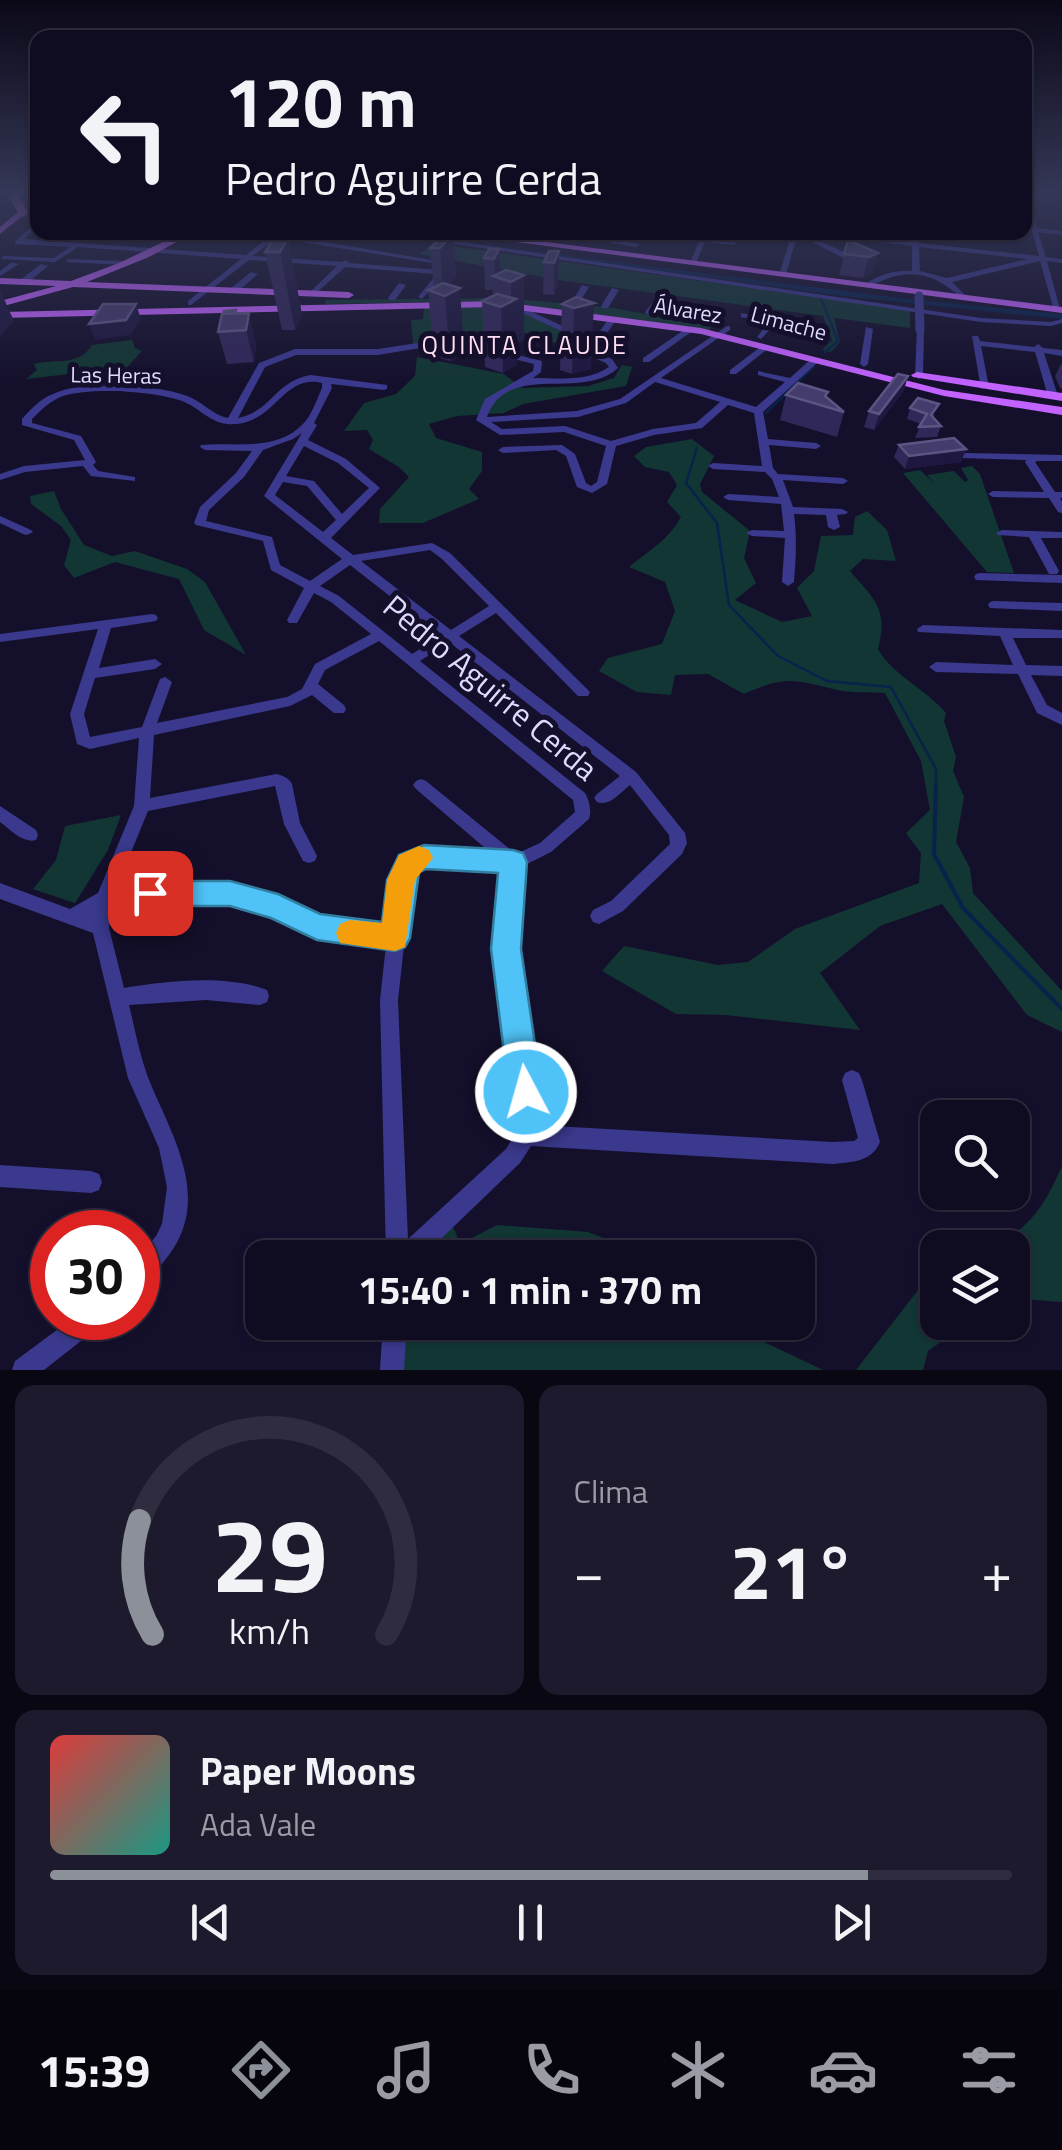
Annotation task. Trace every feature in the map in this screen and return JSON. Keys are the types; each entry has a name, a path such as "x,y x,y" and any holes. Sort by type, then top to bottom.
{"main road":[{"path":"0,309 77,284 143,256"},
{"path":"635,256 1061,312"},
{"path":"643,256 869,286"},
{"name":"Limache","path":"0,277 23,282 265,292 294,296 319,306"},
{"path":"66,306 77,284"},
{"path":"919,294 962,296 1061,312"},
{"path":"0,309 116,308 294,296 387,298"},
{"name":"Limache","path":"294,296 490,296 649,312 719,329"},
{"path":"933,296 962,296"},
{"name":"Álvarez","path":"0,309 27,314 116,308 465,303 515,306 690,330 719,329 814,361 1062,410"},
{"path":"27,314 66,306"},
{"name":"Limache","path":"764,342 864,364 919,382"},
{"path":"981,393 1058,397"}],"street":[{"path":"5,256 55,260 61,256"},
{"path":"29,259 33,256"},
{"path":"233,256 442,272"},
{"path":"314,293 352,256"},
{"path":"401,256 438,262"},
{"path":"422,297 448,265 423,256"},
{"path":"541,256 981,320 1052,324 1061,312 1041,258"},
{"path":"692,263 695,256"},
{"path":"782,274 789,256"},
{"path":"847,256 865,265"},
{"path":"916,256 916,274"},
{"path":"1023,256 1062,260"},
{"path":"191,303 246,257"},
{"path":"946,281 1041,258"},
{"path":"68,261 124,263"},
{"path":"0,277 15,264"},
{"path":"23,282 44,266"},
{"path":"869,286 883,273 916,274 946,281 957,287 962,296"},
{"path":"233,291 254,274"},
{"path":"387,298 402,285"},
{"path":"575,303 585,287"},
{"path":"605,306 615,290"},
{"path":"919,294 919,382"},
{"path":"649,312 661,297"},
{"path":"676,317 688,305"},
{"path":"515,306 566,331 572,345 609,361 614,368 608,374 594,377 524,381"},
{"path":"481,420 590,411 623,401 657,380 719,329 722,310"},
{"path":"734,372 764,342 774,321 744,315"},
{"path":"582,328 590,316"},
{"path":"596,342 613,320"},
{"path":"864,364 869,329"},
{"path":"646,360 690,330"},
{"path":"231,422 265,363 300,351 391,351 445,339 540,363 524,381 488,401 481,420"},
{"path":"981,393 976,340 1040,353 1062,353"},
{"path":"1040,353 1062,364"},
{"path":"1040,353 1058,397"},
{"path":"758,411 814,361"},
{"path":"762,372 792,382"},
{"path":"231,422 256,417 295,381 314,378 384,387"},
{"path":"657,380 758,411"},
{"path":"205,447 260,448 296,434 314,418 326,381"},
{"name":"Las Heras","path":"87,464 91,458 78,438 27,425 30,415 47,400 85,390 183,397 207,416 231,422"},
{"path":"326,398 269,496 632,776 677,833 679,842 648,879 599,916"},
{"path":"481,420 500,432 557,428 611,444 652,432 699,426 726,402"},
{"path":"758,411 792,535 788,582"},
{"path":"303,441 342,461 373,485 374,492 325,537"},
{"path":"765,442 816,446"},
{"path":"503,450 558,447 570,454 582,484 592,490 602,484 611,444"},
{"path":"260,448 204,509 200,520 210,528 268,539 275,567 311,586"},
{"path":"966,456 1062,458"},
{"path":"1032,459 1030,462 1057,495 1062,510"},
{"path":"0,477 24,469 87,464 95,474 131,478"},
{"path":"713,466 843,481"},
{"path":"280,478 310,483 341,519"},
{"path":"993,494 1057,495"},
{"path":"728,497 836,512 834,526"},
{"path":"0,519 26,532"},
{"path":"752,532 792,535"},
{"path":"1002,533 1062,534"},
{"path":"1033,534 1059,579"},
{"path":"293,620 311,586 350,559 424,545 436,548 584,692"},
{"path":"980,577 1059,579"},
{"name":"Pedro Aguirre Cerda","path":"311,586 336,598 580,797 584,814 532,856 513,862"},
{"path":"994,604 1062,607"},
{"path":"412,660 496,607"},
{"path":"0,638 152,618"},
{"path":"106,624 77,714 82,740 147,732 290,700 307,692 320,667 380,635"},
{"path":"923,629 1062,634"},
{"path":"1008,633 1006,638 1021,670 1055,718"},
{"path":"90,674 155,664"},
{"path":"936,667 1062,671"},
{"path":"160,1249 173,1226 178,1187 168,1147 138,1078 100,928 104,898 142,806 147,732 165,682"},
{"path":"310,685 339,709"},
{"path":"602,798 632,776"},
{"path":"142,806 277,780 284,784 292,824 309,856"},
{"path":"421,784 513,862"},
{"path":"0,813 30,835"},
{"path":"400,1240 388,1000 401,880 409,863 424,857 513,862"},
{"path":"421,1240 513,1156 526,1135 524,1069 506,949 513,862"},
{"path":"0,892 100,928"},
{"path":"73,916 104,898 150,893 230,894 278,907 317,927 395,938"},
{"path":"116,998 176,988 260,996"},
{"path":"526,1135 833,1153 857,1151 870,1142 852,1080"},
{"path":"0,1176 91,1182"},
{"path":"24,1370 63,1340"},
{"path":"392,1370 394,1340"}],"green space":[{"path":"429,256 523,256 910,310 910,328 834,318 840,342 831,352 822,350 832,340 823,316 559,280"},
{"path":"506,298 613,308 712,326 708,331 484,301 325,304 326,300"},
{"path":"424,308 522,311 562,332 562,341 552,343 508,331 480,343 447,336 413,344 411,320 423,319"},
{"path":"132,340 135,348 142,351 118,377 69,374 26,379 37,370 34,364 74,359 92,345"},
{"path":"417,357 504,374 522,388 588,386 614,378 622,365 632,367 626,386 523,404 504,413 457,416 429,424 436,438 482,452 482,471 469,489 479,499 423,523 379,523 380,509 409,477 369,449 373,440 367,430 344,431 364,403 396,394 415,376"},
{"path":"692,439 714,456 700,484 702,492 750,531 744,558 756,583 735,600 782,622 812,616 797,588 814,571 821,536 853,535 855,517 867,511 887,530 896,561 863,559 850,571 877,606 882,624 878,649 884,658 946,713 944,721 956,757 953,771 964,797 956,842 970,868 973,893 1062,991 1062,1032 1027,1015 942,904 880,926 820,973 860,1030 726,1015 676,1014 602,971 624,946 718,965 748,962 795,929 919,883 921,853 906,833 930,810 921,761 885,693 843,691 790,681 744,694 708,674 675,675 671,695 637,692 599,671 608,658 662,644 675,611 665,582 629,567 664,539 681,517 667,502 677,485 669,472 645,467 634,456 646,447"},
{"path":"972,466 980,474 1014,573 987,572 903,473 920,470 935,484 927,475 954,471 965,482 968,480 961,468"},
{"path":"54,491 84,545 112,556 135,551 187,569 205,582 246,655 204,630 179,579 115,562 74,578 64,565 71,540 61,526 31,504 30,496"},
{"path":"121,815 108,850 75,903 33,889 56,860 65,826"},
{"path":"1062,1166 1062,1302 1030,1300 1030,1230 1019,1230 1049,1193"},
{"path":"450,1219 458,1240 428,1240"},
{"path":"497,1225 588,1232 609,1240 468,1240"},
{"path":"920,1288 920,1340 943,1340 928,1351 923,1370 856,1370"},
{"path":"398,1340 760,1340 823,1370 396,1370"}],"water":[{"path":"554,256 1062,314 1062,319 842,296"}],"building":[{"path":"547,256 557,256 554,263 544,262"},
{"path":"506,270 524,275 511,282 493,276"},
{"path":"443,283 460,288 445,296 428,290"},
{"path":"497,294 516,299 501,307 482,301"},
{"path":"576,297 594,303 574,308 562,304"},
{"path":"103,304 136,304 126,320 89,324"},
{"path":"249,313 246,330 218,332 222,314"},
{"path":"898,374 908,376 879,414 869,411"},
{"path":"798,383 828,392 825,396 844,412 786,395"},
{"path":"918,398 939,404 931,415 941,426 919,427 927,414 910,408"},
{"path":"954,438 966,449 909,456 899,445"}],"waterway":[{"path":"821,298 838,341 825,352"},
{"path":"766,413 814,366"},
{"path":"697,448 686,483 717,523 729,605 778,656 827,681 891,687 936,769 936,784"},
{"path":"936,784 934,854 963,908 1062,1009"}],"slow traffic":[{"path":"350,933 395,938 404,870 419,858"}],"district":[{"name":"QUINTA CLAUDE","path":"525,345"}],"route":[{"path":"150,893 230,894 278,907 317,927 395,938 401,880 409,863 424,857 513,862 506,949 526,1092"}]}
